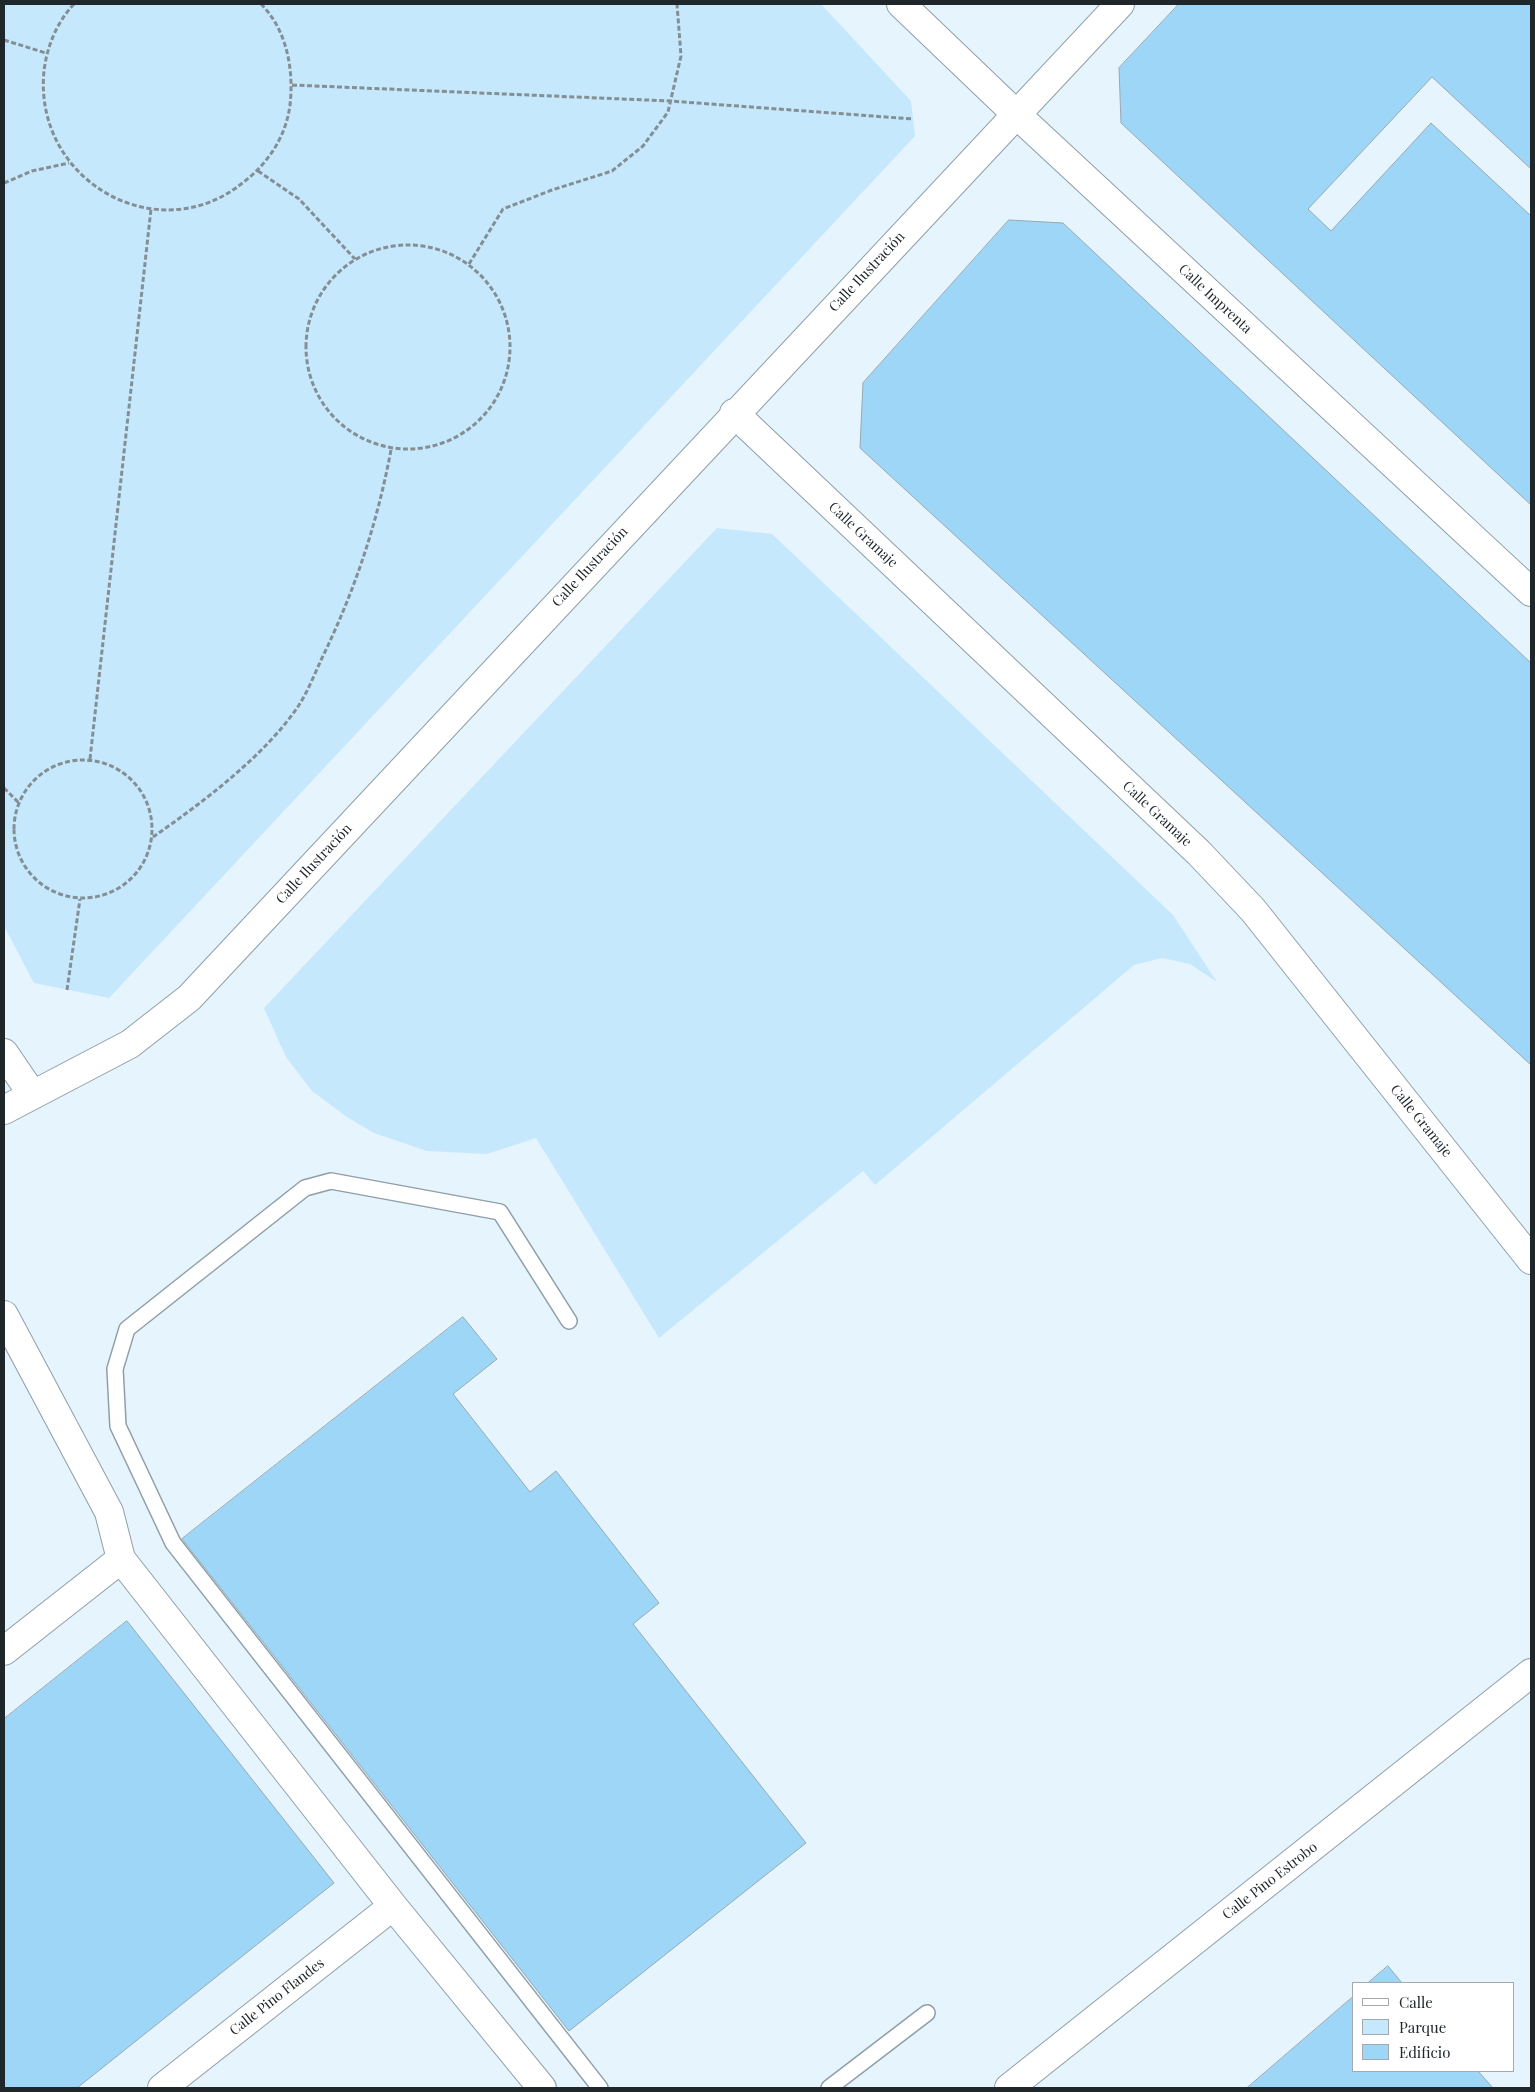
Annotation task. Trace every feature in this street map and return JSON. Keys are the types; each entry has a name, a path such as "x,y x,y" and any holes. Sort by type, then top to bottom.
{"street":[{"name":"Calle Imprenta","path":"901,4 1016,114 1531,592"},
{"name":"Calle Ilustración","path":"4,1110 130,1044 189,998 734,413 1120,4"},
{"name":"Calle Gramaje","path":"734,413 1199,853 1253,910 1531,1260"},
{"path":"4,1053 32,1094"},
{"path":"4,1315 108,1512 121,1559 393,1906 542,2088"},
{"path":"4,1651 121,1559"},
{"name":"Calle Pino Estrobo","path":"1008,2088 1531,1673"},
{"name":"Calle Pino Flandes","path":"162,2088 393,1906"}],"lane":[{"path":"569,1321 500,1212 331,1181 305,1188 127,1329 115,1369 118,1426 173,1543 600,2088"},
{"path":"829,2088 927,2013"}],"path":[{"path":"74,4 63,16 46,53 42,91 50,129 70,163 92,186 120,201 152,209 181,209 210,203 236,189 258,171 277,145 289,116 292,85 287,46 268,11 261,4"},
{"path":"469,264 503,210 612,171 643,146 668,112 681,56 677,4"},
{"path":"4,40 46,53"},
{"path":"292,85 670,101 913,118"},
{"path":"4,183 32,171 70,163"},
{"path":"258,171 299,199 355,260"},
{"path":"90,759 152,209"},
{"path":"401,244 424,246 440,250 469,264 493,288 508,320 511,354 503,387 485,416 458,438 426,449 391,450 361,440 336,422 317,397 306,367 306,336 314,306 330,279 355,260 377,249 401,244"},
{"path":"153,837 214,792 266,744 299,705 360,572 381,505 391,450"},
{"path":"90,759 111,765 130,777 144,794 152,814 153,837 147,857 136,875 120,889 100,897 80,899 52,891 39,884 24,867 15,846 14,824 19,803 30,784 47,769 67,761 90,759"},
{"path":"4,788 19,803"},
{"path":"67,990 80,899"}],"green space":[{"path":"4,4 821,4 911,101 915,136 109,998 34,983 4,926"},
{"path":"717,528 772,534 1173,915 1217,982 1190,964 1162,958 1134,965 875,1185 863,1171 659,1338 536,1138 487,1154 427,1151 374,1133 347,1117 312,1091 286,1057 264,1008"}],"building":[{"path":"1179,4 1531,4 1531,169 1432,77 1308,209 1331,231 1431,123 1531,216 1531,505 1121,123 1119,68"},
{"path":"1009,220 1063,223 1531,663 1531,1065 860,448 863,383"},
{"path":"463,1317 497,1359 453,1394 530,1492 556,1471 659,1603 633,1624 806,1843 569,2031 182,1539"},
{"path":"127,1621 334,1883 77,2088 4,2088 4,1719"},
{"path":"1388,1966 1401,1982 1369,1982"},
{"path":"1352,1998 1352,2072 1479,2072 1493,2088 1247,2088"}]}
